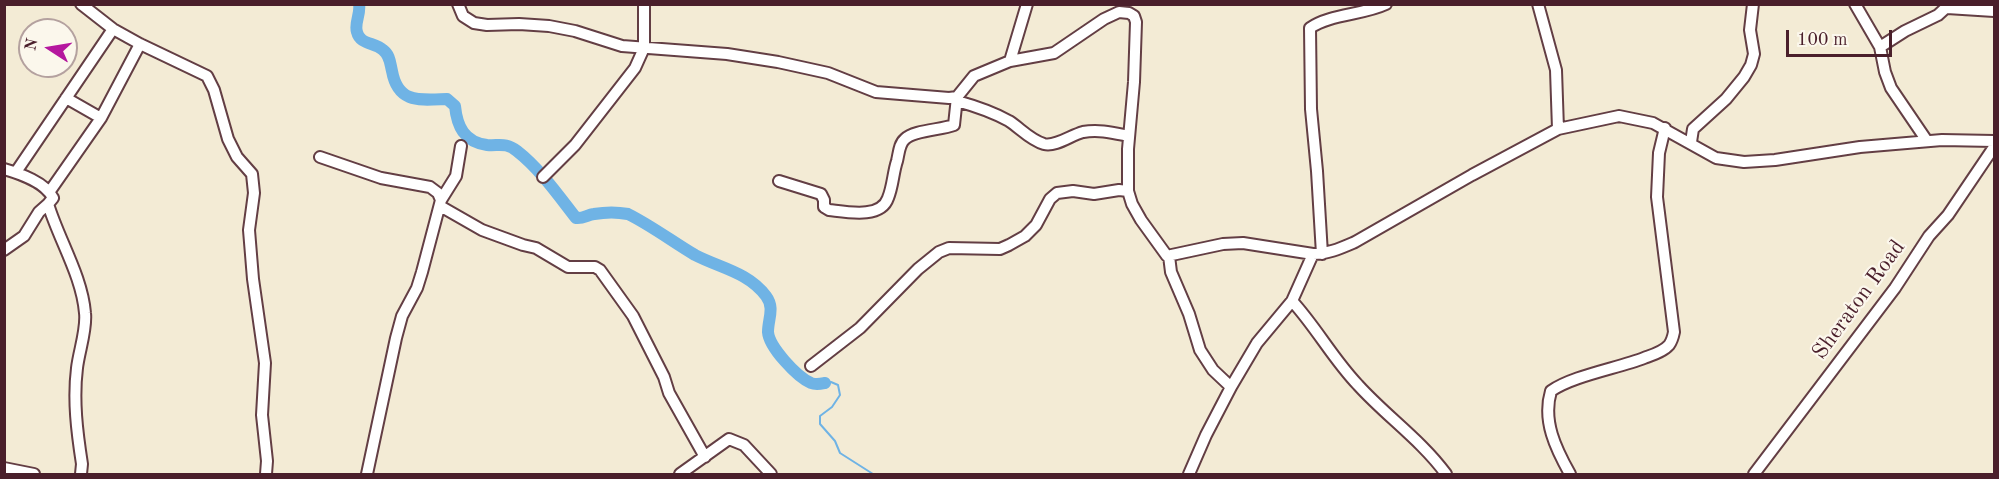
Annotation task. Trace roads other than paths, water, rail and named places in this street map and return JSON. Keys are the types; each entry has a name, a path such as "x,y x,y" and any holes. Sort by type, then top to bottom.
{"street":[{"path":"81,4 113,29 207,76 214,90 228,139 237,157 254,179 249,230 253,279 265,363 262,415 267,461 266,474"},
{"path":"458,4 463,16 474,23 549,26 575,31 622,46 727,54 778,62 828,73 876,92 957,99 996,114 1043,144 1056,143 1082,132 1097,130 1129,136"},
{"path":"543,177 575,145 635,68 644,48 644,4"},
{"path":"1010,61 1027,4"},
{"path":"1189,474 1231,387 1262,336 1292,301 1317,254 1317,171 1311,109 1310,28 1324,21 1364,13 1386,4"},
{"path":"1538,4 1556,70 1558,129"},
{"path":"1691,142 1693,129 1726,99 1751,65 1754,54 1750,30 1753,4"},
{"path":"1855,4 1880,47 1885,72 1892,88 1927,141"},
{"path":"1880,47 1949,6 1995,11"},
{"path":"779,181 821,194 824,207 829,210 865,213 879,209 885,205 889,195 901,143 911,134 954,125 957,99 974,76 1010,61 1054,53 1104,19 1119,12 1129,13 1134,16 1136,22 1127,171 1128,191 1141,220 1164,255 1169,256 1223,244 1243,243 1317,254 1355,242 1558,129 1619,116 1637,118 1665,128 1716,158 1744,162 1927,141 1995,141"},
{"path":"16,172 113,29"},
{"path":"50,192 101,118 140,44"},
{"path":"66,98 101,118"},
{"path":"1570,474 1556,447 1549,426 1551,391 1572,381 1659,352 1672,340 1674,332 1657,197 1659,153 1665,128"},
{"path":"367,474 402,316 417,288 441,203 456,176 461,146"},
{"name":"Sheraton Road","path":"1754,474 1894,288 1929,236 1948,215 1995,147"},
{"path":"320,157 370,175 430,186 438,193 441,203 482,230 536,248 568,267 595,267 600,270 633,316 664,377 669,393 705,457"},
{"path":"4,169 16,172 50,192 53,198 39,212 24,236 4,250"},
{"path":"811,366 860,328 939,252 949,248 1000,249 1009,245 1025,236 1036,225 1050,199 1057,193 1073,191 1094,194 1128,191"},
{"path":"48,204 58,236 72,262 86,314 77,367 75,396 81,474"},
{"path":"1169,256 1171,272 1189,314 1200,350 1213,369 1231,387"},
{"path":"1292,301 1308,318 1357,385 1397,421 1446,474"},
{"path":"680,474 723,442 733,439 744,445 771,474"},
{"path":"4,468 34,474"}],"waterway":[{"path":"359,4 356,25 359,36 364,41 380,47 387,54 395,82 405,95 428,100 447,99 455,106 460,126 467,137 487,145 506,145 513,148 541,174 576,218 603,213 628,214 695,255 751,281 769,300 771,309 768,332 778,353 805,380 815,384 825,383"},
{"path":"825,383 831,382 838,385 840,395 832,407 820,416 820,424 835,441 840,453 873,474"}]}
